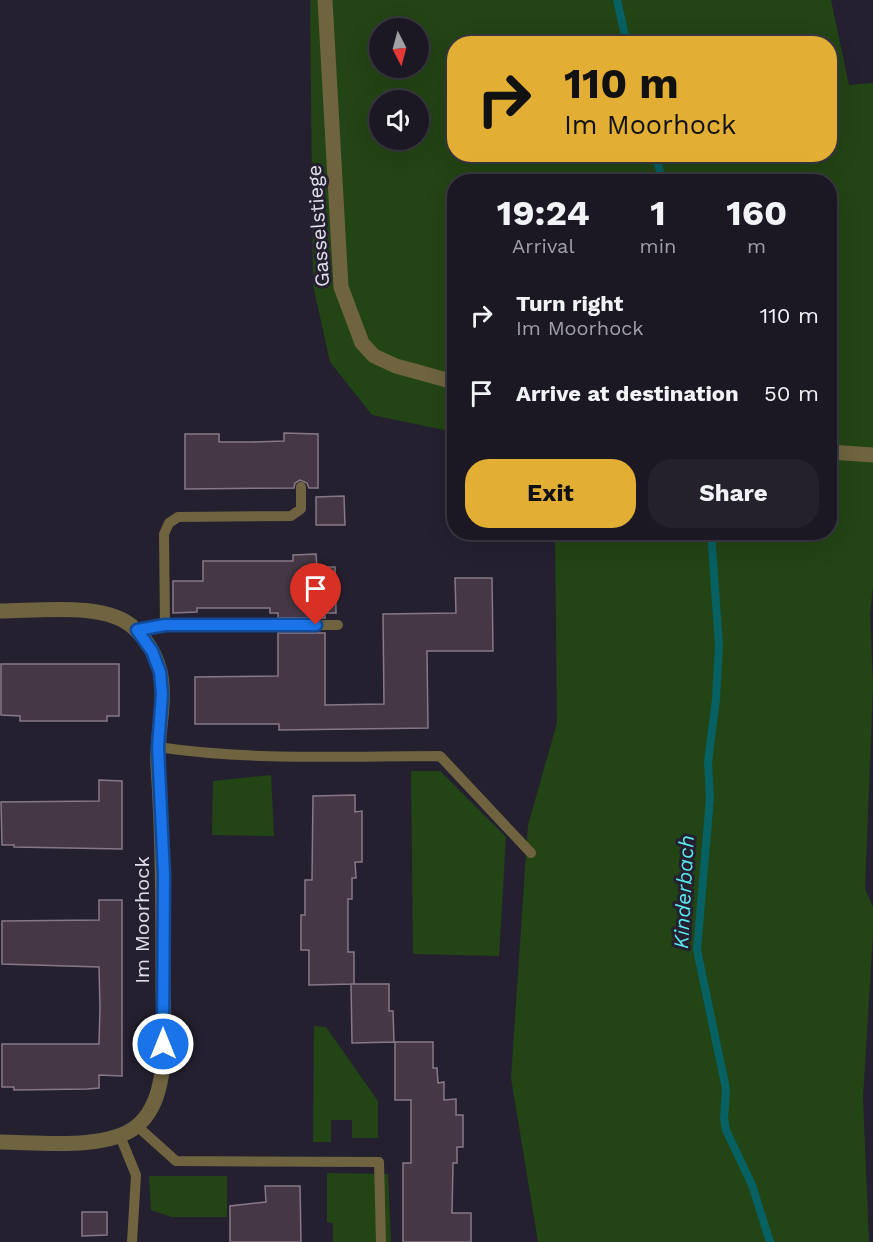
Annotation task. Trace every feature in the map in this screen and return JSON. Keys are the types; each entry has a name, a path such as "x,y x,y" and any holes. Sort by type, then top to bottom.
{"street":[{"name":"Gasselstiege","path":"325,0 341,287 362,342 374,356 396,366 447,380"},
{"path":"837,452 873,455"},
{"name":"Im Moorhock","path":"0,611 110,613 124,618 137,630 152,651 160,672 162,694 158,747 164,875 163,1065 155,1102 137,1126 120,1136 84,1142 0,1142"}],"lane":[{"path":"165,625 164,534 169,524 178,517 291,516 301,509 301,487"},
{"path":"137,630 165,625 338,625"},
{"path":"158,747 191,752 292,756 440,756 531,853"},
{"path":"137,1126 176,1161 379,1162 381,1242"},
{"path":"120,1136 136,1175 132,1242"}],"green space":[{"path":"310,0 831,0 849,85 873,83 873,587 870,614 873,686 865,889 873,907 873,933 863,1098 869,1242 538,1242 511,1078 528,825 557,723 555,540 837,540 837,174 447,174 447,431 372,415 330,362 313,285"},
{"path":"411,771 440,771 506,837 499,956 413,954"},
{"path":"271,775 274,836 212,835 213,781"},
{"path":"314,1026 326,1027 378,1101 378,1138 352,1138 352,1120 331,1120 331,1142 313,1142"},
{"path":"327,1173 388,1174 391,1242 333,1242 333,1223 327,1222"},
{"path":"149,1176 227,1176 227,1217 171,1217 151,1210"}],"building":[{"path":"284,433 318,434 318,488 309,488 307,483 300,480 295,483 294,488 185,489 185,434 219,434 219,442 252,442 284,441"},
{"path":"344,496 345,525 316,525 316,497"},
{"path":"316,554 317,567 335,567 336,613 325,613 325,618 278,618 278,613 270,613 270,608 197,608 197,612 173,613 173,581 203,581 203,561 293,561 293,555"},
{"path":"455,578 492,578 493,651 427,651 428,728 279,730 279,724 195,724 195,677 278,676 278,633 325,633 325,705 384,704 383,614 456,613"},
{"path":"1,664 119,664 119,716 107,716 107,721 20,721 20,716 1,715"},
{"path":"99,780 122,781 122,849 2,845 1,802 99,801"},
{"path":"355,795 355,812 362,811 362,862 355,862 356,878 352,878 352,899 348,899 348,952 354,952 354,984 309,985 309,950 301,950 301,915 305,915 305,880 312,880 313,796"},
{"path":"99,900 122,900 122,1076 99,1075 99,1088 14,1090 14,1087 2,1087 2,1044 99,1044 100,1007 99,967 2,964 2,921 99,920"},
{"path":"351,984 389,984 389,1011 393,1011 394,1042 352,1043"},
{"path":"395,1042 433,1042 433,1068 437,1068 438,1083 444,1082 444,1100 456,1099 456,1115 463,1115 463,1147 457,1147 457,1163 453,1163 452,1213 471,1213 471,1242 403,1242 403,1163 411,1163 411,1100 395,1100"},
{"path":"265,1186 300,1186 301,1242 230,1242 230,1206 266,1202"},
{"path":"82,1212 107,1212 107,1235 82,1236"}],"waterway":[{"name":"Kinderbach","path":"617,0 625,36"},
{"name":"Kinderbach","path":"657,162 661,174"},
{"name":"Kinderbach","path":"712,540 719,645 716,699 708,762 710,798 697,950 726,1089 724,1119 726,1130 752,1185 770,1242"}],"route":[{"path":"163,1044 164,875 158,768 162,694 160,672 152,651 137,630 165,625 316,625"}]}
